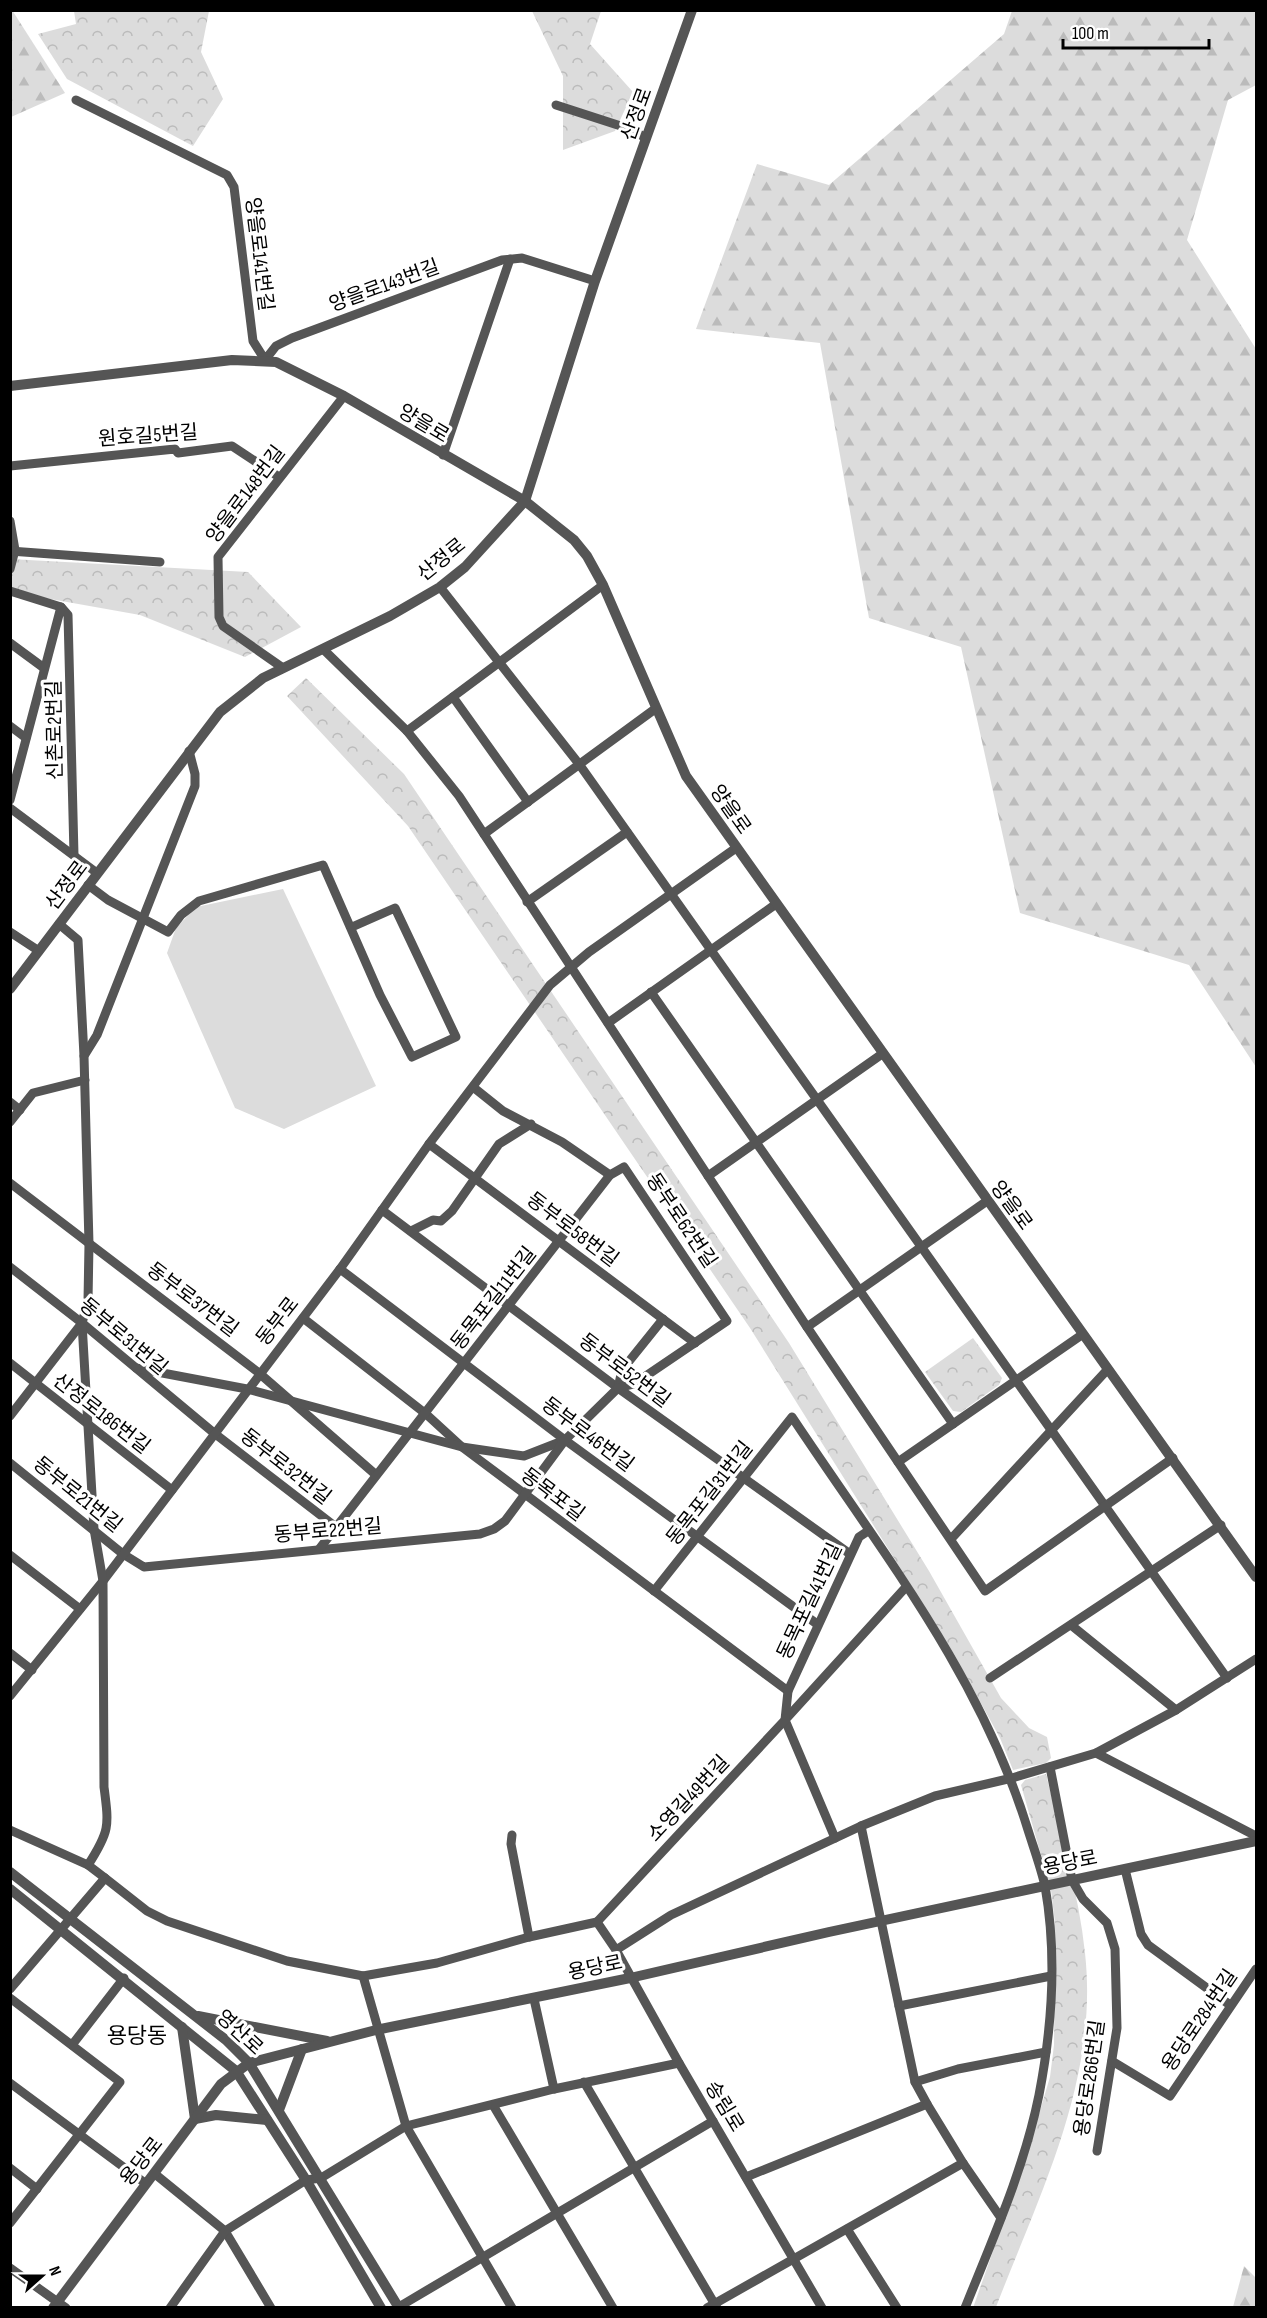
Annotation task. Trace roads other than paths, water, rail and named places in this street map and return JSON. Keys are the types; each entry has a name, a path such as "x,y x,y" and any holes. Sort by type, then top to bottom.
{"street":[{"name":"산정로","path":"10,989 189,751 231,702 263,678 441,587 465,567 525,501 595,281 692,10"},
{"name":"양을로141번길","path":"76,100 227,175 234,187 253,341 265,360"},
{"path":"556,105 630,129 646,138"},
{"name":"양을로143번길","path":"265,360 276,346 292,338 510,259 522,258 595,281"},
{"path":"442,455 510,259"},
{"name":"양을로","path":"10,386 232,360 265,360 292,369 344,396 442,455 525,501 574,540 587,556 603,585 686,776 1257,1577"},
{"name":"양을로148번길","path":"283,668 223,626 218,605 218,557 344,396"},
{"name":"원호길5번길","path":"10,466 175,448 178,453 232,446 279,477"},
{"path":"10,521 13,551 10,569"},
{"path":"13,551 160,562"},
{"path":"407,731 603,585"},
{"path":"441,587 579,764 1227,1678"},
{"path":"10,591 61,607 10,800"},
{"name":"신촌로2번길","path":"61,607 68,615 70,629 74,855"},
{"path":"10,643 44,669"},
{"path":"323,649 407,731 459,795 807,1326 985,1591 1173,1458"},
{"path":"453,697 528,802"},
{"path":"484,834 655,709"},
{"path":"10,726 26,738"},
{"path":"84,1056 97,1035 195,786 195,774 189,751"},
{"path":"10,808 98,873"},
{"path":"527,902 627,832"},
{"name":"동부로","path":"10,1696 103,1581 303,1318 429,1144 543,993 570,967 670,893 736,848"},
{"path":"88,885 108,900 168,932 181,915 199,901 322,865 380,995 412,1057 456,1037 395,908 351,927"},
{"path":"608,1023 776,904"},
{"path":"59,924 78,940 86,1080 89,1244 88,1301 82,1323 93,1529 103,1581 104,1787 109,1821 101,1845 88,1865"},
{"path":"10,932 39,951"},
{"path":"651,992 953,1424"},
{"path":"708,1176 816,1098 882,1054"},
{"path":"10,1122 33,1093 86,1080"},
{"name":"동부로62번길","path":"473,1087 503,1112 531,1124 610,1175 624,1167 727,1321 695,1343"},
{"path":"10,1102 20,1110"},
{"path":"411,1231 433,1220 441,1221 452,1210 499,1144 531,1124"},
{"name":"동부로58번길","path":"429,1144 695,1343"},
{"name":"동목포길11번길","path":"320,1548 375,1474 426,1414 610,1175"},
{"name":"동부로37번길","path":"10,1183 259,1373 375,1474"},
{"path":"807,1326 987,1201"},
{"name":"동부로52번길","path":"382,1210 618,1388 850,1554"},
{"name":"동부로31번길","path":"10,1267 82,1323 214,1433"},
{"name":"동부로46번길","path":"340,1269 565,1440 817,1624"},
{"name":"동목포길","path":"303,1318 426,1414 462,1447 525,1496 788,1691"},
{"path":"618,1388 622,1370 663,1319"},
{"path":"10,1416 82,1323"},
{"path":"898,1462 1083,1334"},
{"path":"136,1368 247,1389 462,1447 524,1456 565,1440 618,1388 634,1384 695,1343"},
{"name":"산정로186번길","path":"10,1363 172,1490"},
{"path":"951,1539 1108,1369"},
{"name":"동목포길31번길","path":"654,1591 792,1417 868,1531"},
{"name":"동부로32번길","path":"214,1433 336,1527"},
{"name":"동부로22번길","path":"123,1554 144,1567 480,1534 501,1525 565,1440"},
{"name":"동부로21번길","path":"10,1463 123,1554"},
{"path":"990,1678 1221,1525"},
{"path":"868,1531 966,1680 1012,1778 1045,1885 1051,1950 1046,2052 1026,2148 965,2307"},
{"name":"동목포길41번길","path":"788,1691 850,1554 859,1537 868,1531"},
{"path":"10,1555 80,1609"},
{"name":"소영길49번길","path":"597,1922 906,1587"},
{"path":"1071,1625 1176,1710"},
{"path":"10,1653 32,1670"},
{"path":"616,1950 671,1915 861,1826 935,1796 1012,1778 1096,1753 1176,1710 1257,1659"},
{"path":"788,1691 785,1720 835,1838"},
{"path":"1096,1753 1257,1836"},
{"path":"1050,1767 1072,1880"},
{"path":"861,1826 915,2082 963,2163 1000,2218"},
{"path":"10,1830 88,1865 147,1911 167,1921 287,1961 363,1976 437,1963 529,1937 597,1922"},
{"path":"512,1835 511,1844 529,1937"},
{"name":"용당로","path":"59,2305 145,2183 155,2174 221,2084 249,2062 376,2030 630,1978 829,1932 881,1923 1045,1885 1257,1841"},
{"path":"1125,1869 1141,1934 1148,1946 1230,2005"},
{"name":"영산로","path":"10,1872 194,2015 249,2062 398,2307"},
{"path":"10,1989 105,1878"},
{"name":"용당로266번길","path":"1072,1880 1083,1899 1107,1923 1115,1949 1117,2028 1097,2151"},
{"name":"영산로","path":"10,1889 124,1978 237,2071 306,2180 381,2307"},
{"name":"송림로","path":"597,1922 616,1950 679,2063 822,2307"},
{"name":"용당로284번길","path":"1112,2061 1170,2096 1230,2005 1257,1969"},
{"path":"363,1976 376,2030 406,2126 512,2307"},
{"path":"899,2006 1051,1976"},
{"path":"72,2045 124,1978"},
{"path":"10,1998 120,2082 10,2223"},
{"path":"534,1998 554,2089"},
{"path":"194,2015 330,2042"},
{"path":"182,2027 195,2119 216,2115 267,2120"},
{"path":"279,2110 302,2049"},
{"path":"915,2082 958,2069 1046,2052"},
{"path":"172,2307 225,2231 306,2180 321,2178 406,2126 584,2082 679,2063"},
{"path":"10,2082 145,2183"},
{"path":"584,2082 712,2306 793,2257 963,2163"},
{"path":"746,2177 927,2104"},
{"path":"493,2105 613,2307"},
{"path":"398,2307 713,2121"},
{"path":"10,2168 37,2189"},
{"path":"155,2174 225,2231 271,2307"},
{"path":"847,2229 897,2307"},
{"path":"10,2268 59,2305"}],"district":[{"name":"용당동","path":"137,2035"}]}
